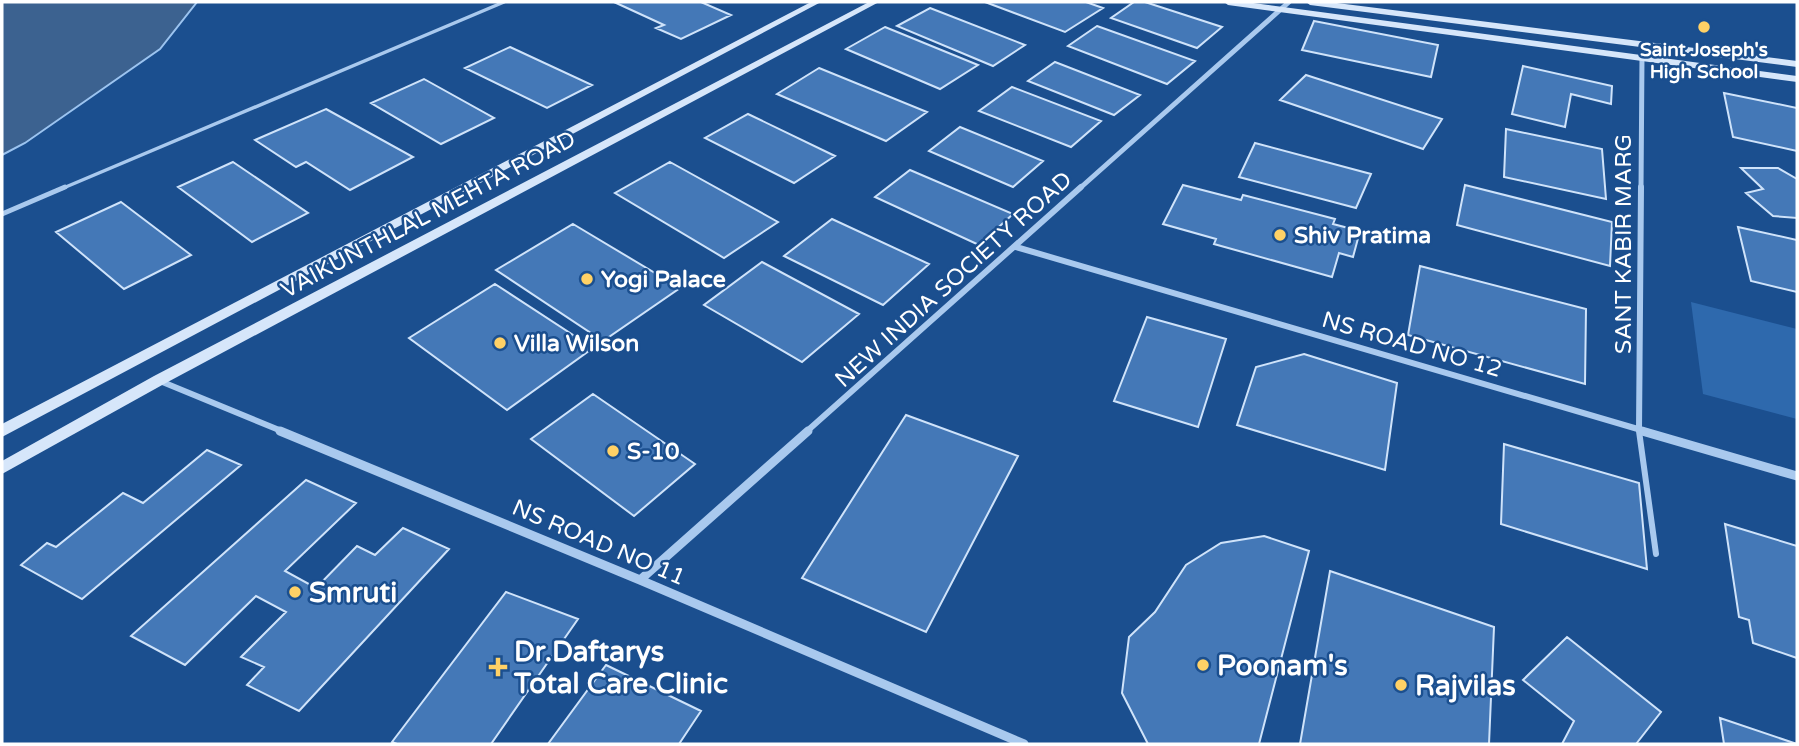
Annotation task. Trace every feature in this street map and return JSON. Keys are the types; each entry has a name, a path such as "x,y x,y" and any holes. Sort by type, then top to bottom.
{"main road":[{"name":"VAIKUNTHLAL MEHTA ROAD","path":"2,431 817,2"},
{"name":"VAIKUNTHLAL MEHTA ROAD","path":"2,468 159,380 875,2"},
{"path":"1228,2 1284,5 1797,79"},
{"path":"1310,2 1797,64"},
{"path":"1642,44 1642,57"}],"street":[{"name":"NEW INDIA SOCIETY ROAD","path":"640,580 1284,5"},
{"name":"SANT KABIR MARG","path":"1639,430 1642,57"},
{"name":"NS ROAD NO 12","path":"1016,247 1797,476"},
{"name":"NS ROAD NO 11","path":"159,380 640,580 1024,744"}],"lane":[{"path":"2,214 504,2"},
{"path":"1639,430 1656,554"}],"shaded area":[{"path":"2,2 197,2 160,49 25,143 2,155"},
{"path":"1691,302 1797,329 1797,419 1703,394"}],"building":[{"path":"614,2 701,2 731,15 681,39 656,28 664,25"},
{"path":"985,2 1086,2 1103,8 1065,32"},
{"path":"1134,2 1145,2 1222,27 1197,48 1111,18"},
{"path":"930,8 1025,45 993,66 897,26"},
{"path":"1314,21 1438,45 1431,77 1302,50"},
{"path":"1097,26 1195,61 1167,84 1068,46"},
{"path":"885,27 978,65 940,89 846,49"},
{"path":"510,47 592,85 547,108 465,68"},
{"path":"1055,62 1140,95 1114,115 1028,81"},
{"path":"1523,66 1612,86 1611,104 1571,94 1565,127 1512,114"},
{"path":"819,68 927,112 886,141 777,94"},
{"path":"1306,75 1442,119 1423,149 1280,100"},
{"path":"424,79 494,118 441,144 371,103"},
{"path":"1012,87 1101,121 1071,147 979,111"},
{"path":"1724,93 1797,108 1797,151 1733,137"},
{"path":"326,109 413,157 350,190 306,162 296,167 255,140"},
{"path":"748,114 835,156 794,183 705,138"},
{"path":"960,127 1043,161 1013,187 929,151"},
{"path":"1506,129 1602,149 1606,199 1504,177"},
{"path":"1255,143 1371,174 1356,208 1239,177"},
{"path":"233,162 308,213 252,242 178,187"},
{"path":"670,162 778,222 724,258 615,193"},
{"path":"1741,168 1778,168 1797,179 1797,218 1773,216 1746,193 1763,189"},
{"path":"910,170 1013,214 979,245 875,197"},
{"name":"Shiv Pratima","path":"1183,185 1241,200 1243,195 1335,219 1333,224 1360,231 1353,257 1339,253 1332,277 1214,244 1216,239 1163,224"},
{"path":"1465,185 1612,222 1610,266 1457,225"},
{"path":"121,202 191,255 124,289 56,232"},
{"path":"832,219 929,264 883,305 784,256"},
{"name":"Yogi Palace","path":"573,224 680,288 603,341 496,270"},
{"path":"1738,227 1797,240 1797,292 1751,281"},
{"path":"762,262 859,314 802,362 704,305"},
{"path":"1420,266 1586,309 1585,384 1408,335"},
{"name":"Villa Wilson","path":"495,284 593,348 507,410 409,338"},
{"path":"1147,317 1226,339 1198,427 1114,401"},
{"path":"1304,354 1397,383 1385,470 1237,425 1256,367"},
{"name":"S-10","path":"593,394 695,464 634,516 531,439"},
{"path":"906,415 1018,456 926,632 802,578"},
{"path":"1504,444 1639,483 1647,569 1501,524"},
{"path":"207,450 241,465 82,599 21,565 47,543 56,547 123,493 143,503"},
{"name":"Smruti","path":"306,480 356,503 285,571 316,588 357,546 375,555 403,528 449,549 299,711 247,685 264,667 241,657 286,612 256,596 185,665 131,636"},
{"path":"1725,524 1797,546 1797,658 1753,643 1749,620 1739,617"},
{"name":"Poonam's","path":"1264,536 1309,551 1259,744 1148,744 1122,693 1129,637 1155,612 1186,565 1221,543"},
{"name":"Rajvilas","path":"1330,571 1494,627 1489,744 1300,744"},
{"path":"506,592 578,619 491,744 392,742"},
{"path":"1567,637 1661,712 1636,744 1562,744 1574,721 1523,680"},
{"path":"606,665 701,711 679,744 548,744"},
{"path":"1720,718 1797,744 1724,744"}],"place":[{"name":"Saint Joseph's High School","path":"1704,27"},
{"name":"Shiv Pratima","path":"1280,235"},
{"name":"Yogi Palace","path":"587,279"},
{"name":"Villa Wilson","path":"500,343"},
{"name":"S-10","path":"613,451"},
{"name":"Smruti","path":"295,592"},
{"name":"Poonam's","path":"1203,665"},
{"name":"Dr.Daftarys Total Care Clinic","path":"498,667"},
{"name":"Rajvilas","path":"1401,685"}]}
